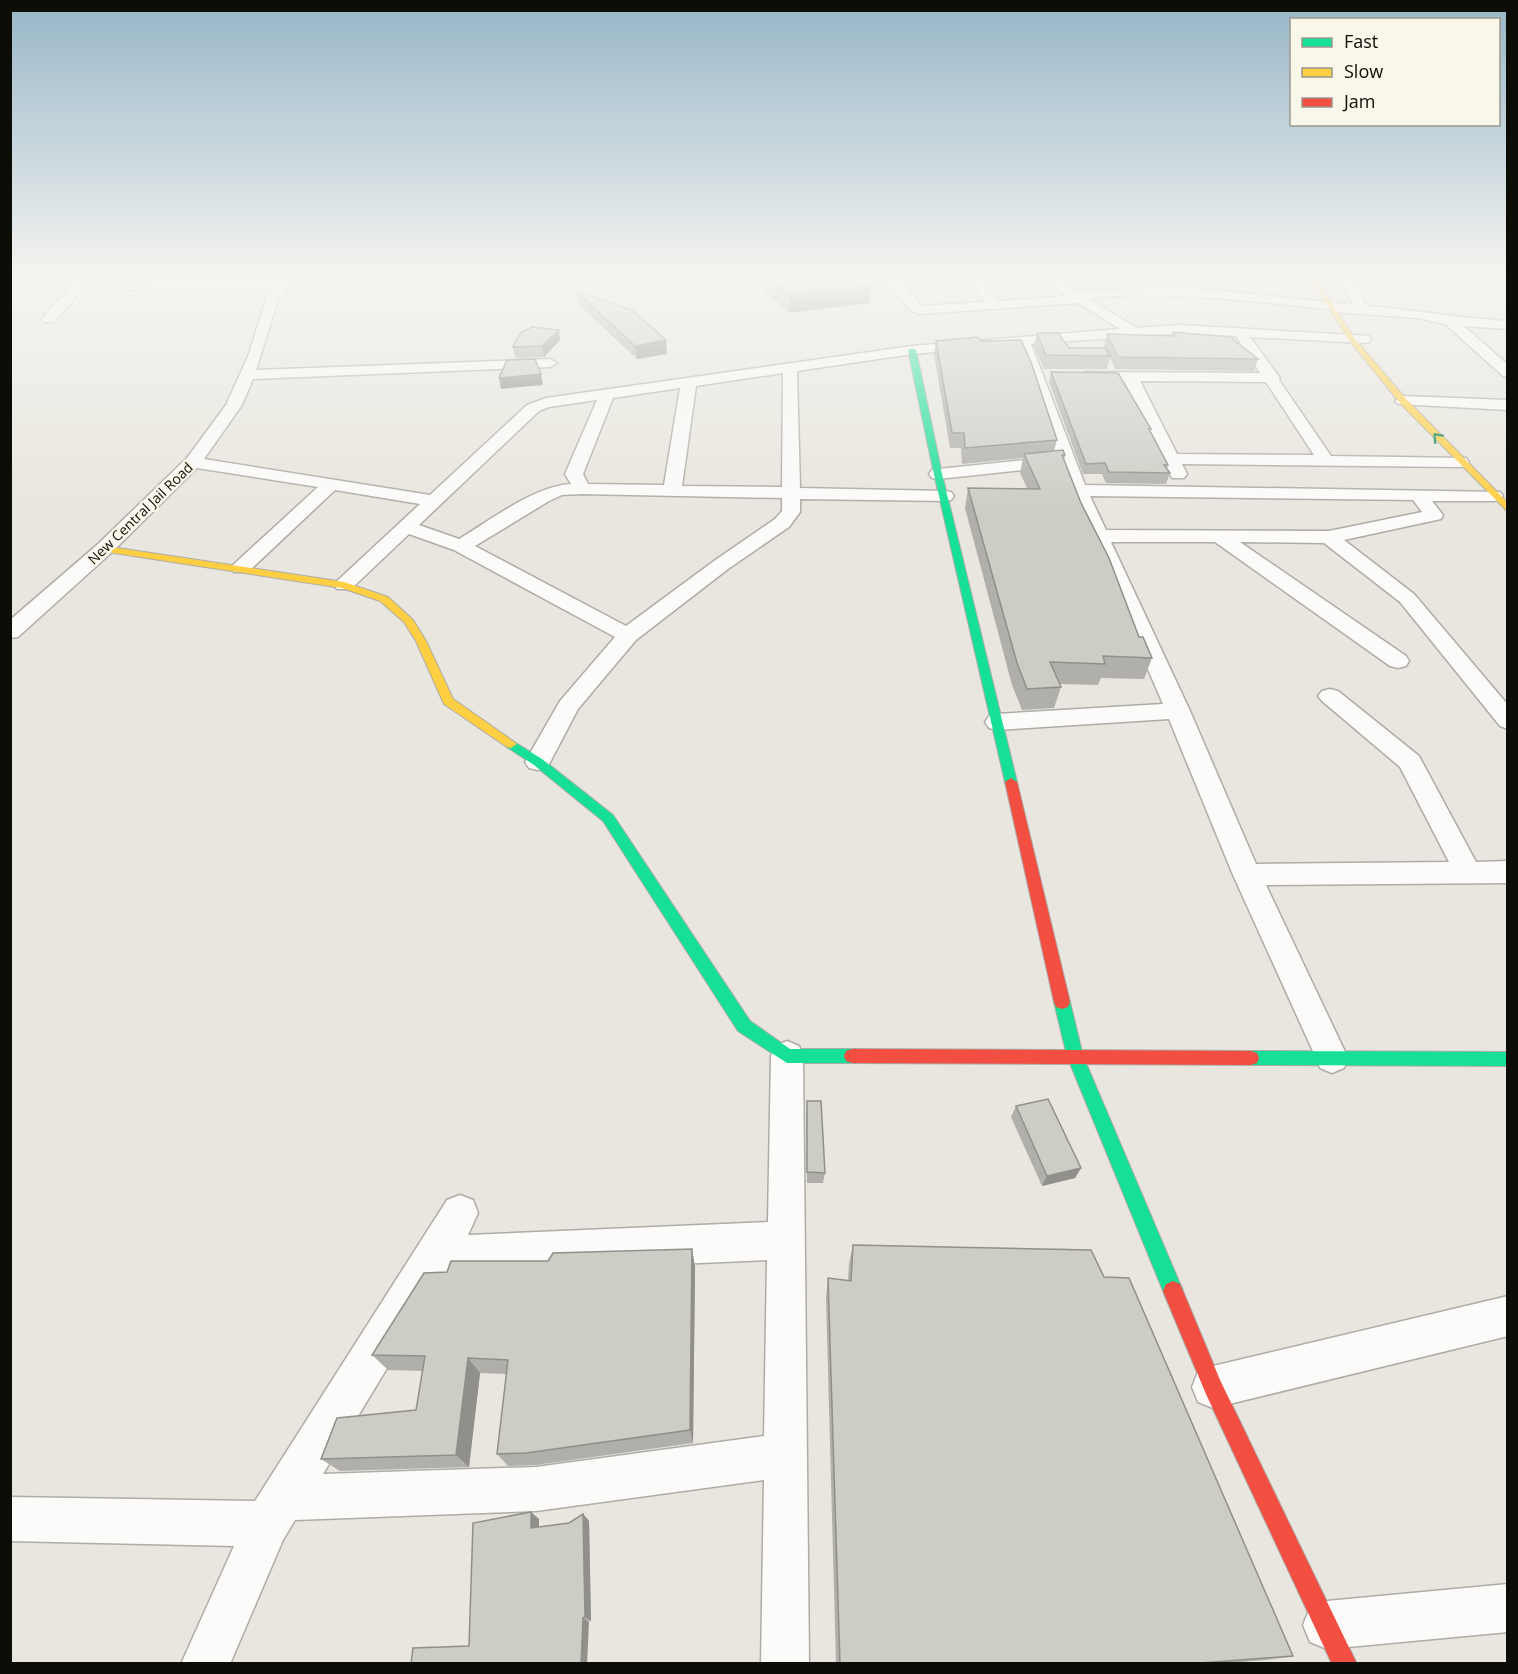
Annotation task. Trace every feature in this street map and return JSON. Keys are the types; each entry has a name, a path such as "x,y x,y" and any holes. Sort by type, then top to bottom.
{"street":[{"name":"New Central Jail Road","path":"10,632 104,549 194,462 234,405 255,356"},
{"path":"345,585 534,408 546,403 868,356"},
{"path":"913,356 938,474 1075,1056 1213,1387 1336,1644 1508,1608"},
{"path":"1032,356 1043,375 1066,461 1178,711 1247,875 1332,1058"},
{"path":"1257,356 1326,461"},
{"path":"1373,356 1460,462 1501,494"},
{"path":"1489,356 1508,373"},
{"path":"247,375 550,363"},
{"path":"538,762 568,706 628,635 720,564 782,524 791,512 790,367"},
{"path":"1072,376 1273,378"},
{"path":"1130,377 1186,491"},
{"path":"672,491 689,382"},
{"path":"582,489 574,474 607,394"},
{"path":"1411,401 1508,405"},
{"path":"1411,401 1501,494 1508,509"},
{"path":"1170,459 1460,462"},
{"path":"938,474 1066,461"},
{"path":"194,462 435,501"},
{"path":"241,568 333,483"},
{"path":"461,546 543,497 559,490 945,496"},
{"path":"1080,490 1501,494"},
{"path":"1099,536 1329,537 1434,514 1418,495"},
{"path":"408,527 461,546 590,617 628,635"},
{"path":"1220,537 1398,661"},
{"path":"1329,537 1407,598 1508,721"},
{"path":"104,549 345,585 384,599 408,620 421,641 448,701 538,762 608,818 744,1026 787,1056 1508,1059"},
{"path":"1479,686 1508,687"},
{"path":"1330,696 1410,762 1468,872"},
{"path":"997,722 1178,711"},
{"path":"1247,875 1508,872"},
{"path":"785,1664 784,1240 787,1056"},
{"path":"205,1664 275,1511 460,1213"},
{"path":"434,1255 784,1240"},
{"path":"1213,1387 1508,1316"},
{"path":"10,1519 275,1511 536,1489 785,1455"}],"building":[{"path":"939,356 1028,356 1057,440 965,448 964,433 952,433"},
{"path":"1254,356 1258,359 1118,357"},
{"path":"535,359 541,374 499,378 507,360"},
{"path":"1051,372 1118,373 1151,429 1149,429 1168,465 1164,465 1170,473 1109,472 1105,463 1086,464"},
{"path":"1063,450 1065,455 1062,455 1081,503 1109,558 1139,637 1143,637 1152,658 1103,656 1105,664 1050,662 1061,687 1027,689 1017,663 968,488 1040,489 1024,454"},
{"path":"1048,1099 1081,1168 1047,1176 1016,1106"},
{"path":"807,1101 821,1101 825,1173 807,1172"},
{"path":"853,1245 1091,1250 1104,1277 1129,1278 1293,1656 1187,1664 840,1664 828,1278 851,1281"},
{"path":"692,1249 690,1430 526,1453 497,1454 508,1360 468,1358 456,1455 321,1459 337,1418 416,1410 425,1356 372,1355 424,1273 447,1272 451,1261 548,1261 553,1253"},
{"path":"531,1512 531,1528 569,1523 583,1514 585,1617 583,1618 581,1664 411,1664 413,1648 469,1646 473,1523"}],"traffic: fast":[{"path":"913,356 938,474 1011,782"},
{"path":"511,744 538,762 608,818 744,1026 787,1056 852,1056"},
{"path":"1062,1002 1075,1056 1173,1291"},
{"path":"1251,1058 1508,1059"}],"traffic: slow":[{"path":"1365,356 1403,401 1508,509"},
{"path":"104,549 344,585 384,599 408,620 421,641 448,701 511,744"}],"traffic: jam":[{"path":"1011,782 1062,1002"},
{"path":"852,1056 1251,1058"},
{"path":"1173,1291 1213,1387 1345,1664"}]}
